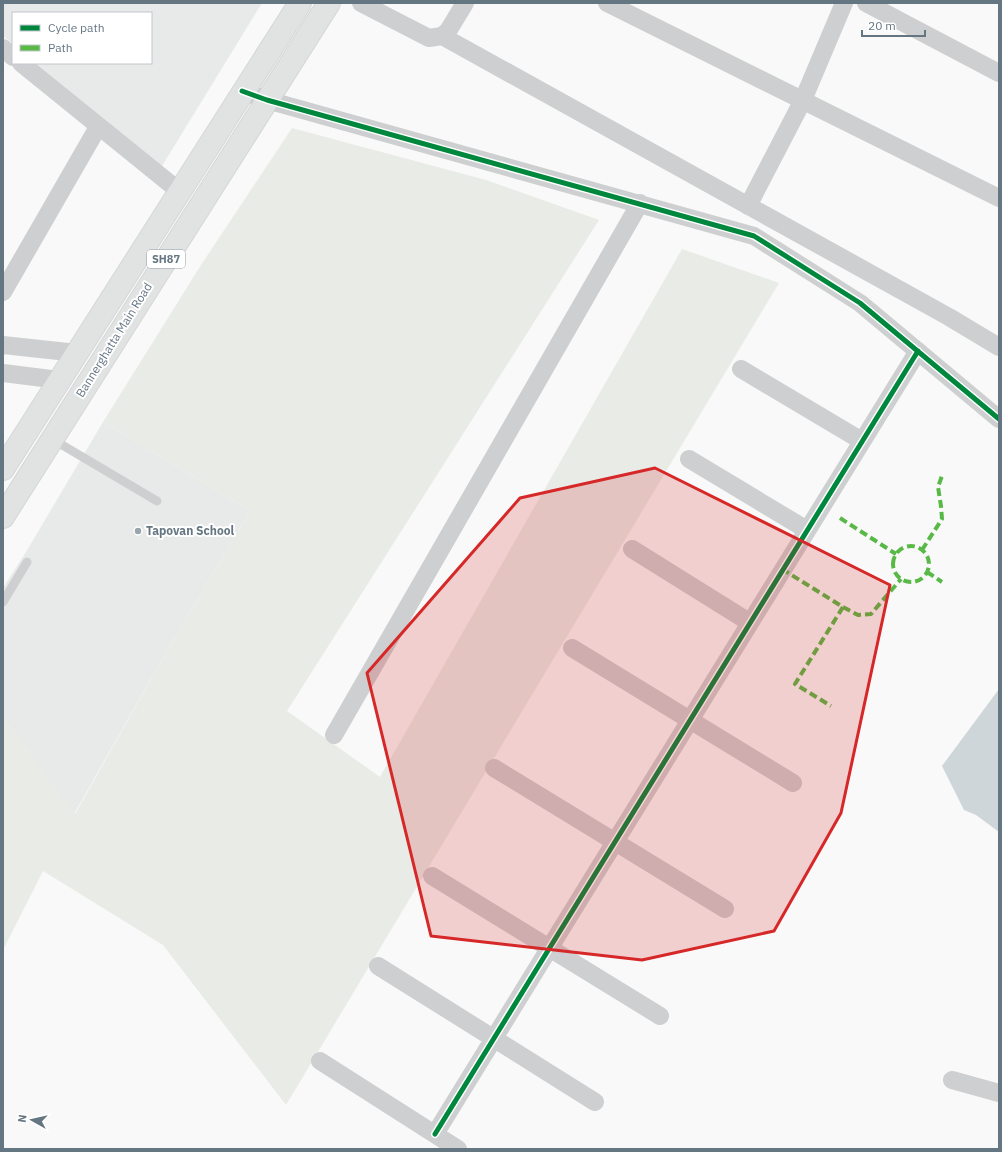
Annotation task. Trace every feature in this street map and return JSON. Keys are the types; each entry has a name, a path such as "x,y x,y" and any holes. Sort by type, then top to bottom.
{"main road":[{"name":"Bannerghatta Main Road","path":"3,469 242,91 300,3"},
{"name":"Bannerghatta Main Road","path":"3,516 329,3"}],"street":[{"path":"361,3 429,38 442,36 448,31 465,3"},
{"path":"607,3 999,198"},
{"path":"748,206 803,100 844,3"},
{"path":"866,3 999,73"},
{"path":"442,36 949,317 999,347"},
{"path":"3,48 12,55"},
{"path":"22,64 98,127 179,191"},
{"path":"242,91 266,100 754,236 860,303 999,419"},
{"path":"3,292 98,127"},
{"path":"334,735 640,203"},
{"path":"3,345 77,353"},
{"path":"435,1134 616,842 806,530 918,351"},
{"path":"741,369 862,441"},
{"path":"3,373 59,380"},
{"path":"689,459 806,530"},
{"path":"632,549 750,622"},
{"path":"572,648 793,783"},
{"path":"494,768 725,909"},
{"path":"432,876 660,1016"},
{"path":"378,966 595,1102"},
{"path":"320,1061 458,1149"},
{"path":"952,1080 999,1093"}],"lane":[{"path":"52,439 157,501"},
{"path":"4,600 27,562"}],"highlighted area":[{"path":"655,468 890,585 841,813 774,931 642,960 431,936 367,673 520,498"}],"shaded area":[{"path":"3,3 262,3 162,166 37,64 152,64 152,12 12,12 12,43 3,36"},
{"path":"292,128 486,180 599,220 287,711 380,777 682,249 779,283 286,1105 163,945 43,871 3,950 3,717 75,814 173,640 250,511 103,422 201,265"},
{"path":"103,422 250,511 173,640 74,814 3,717 3,588"},
{"path":"999,689 999,832 976,815 964,810 942,766"}],"marked path":[{"path":"922,550 942,519 938,487 943,473"},
{"path":"840,518 896,554"},
{"path":"911,546 921,549 926,554 929,564 926,574 921,579 911,582 901,579 896,574 893,564 896,554 901,549 911,546"},
{"path":"782,569 843,607 795,684 831,706"},
{"path":"927,572 942,582"},
{"path":"843,607 858,615 871,614 901,579"}],"cycle path":[{"path":"242,91 267,100 754,236 860,303 999,419"},
{"path":"435,1134 918,351"}],"place":[{"name":"Tapovan School","path":"138,531"}]}
